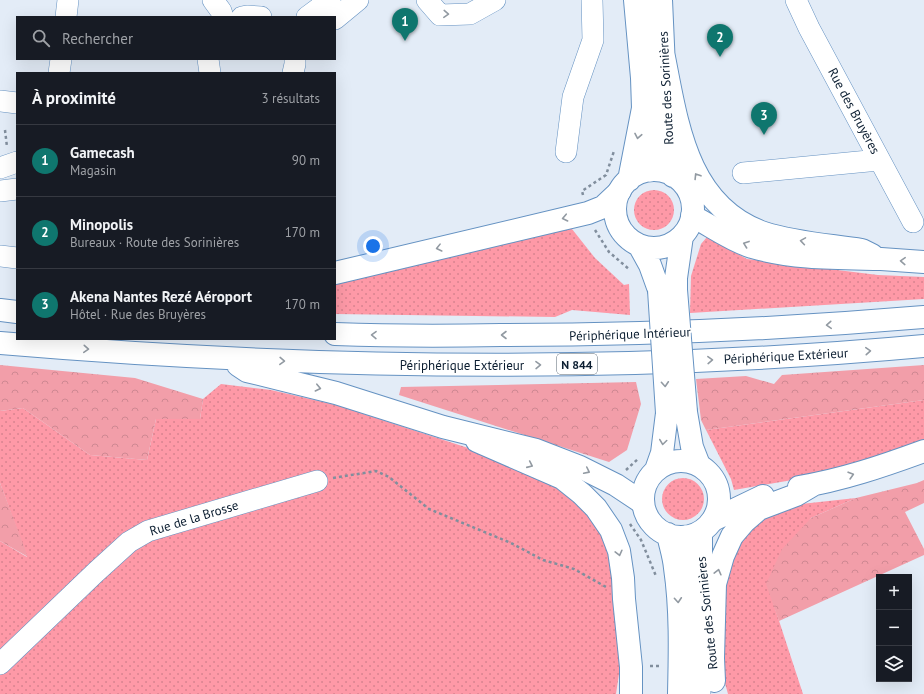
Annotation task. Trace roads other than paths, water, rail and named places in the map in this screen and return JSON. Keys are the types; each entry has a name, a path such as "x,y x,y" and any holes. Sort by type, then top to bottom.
{"main road":[{"name":"Route des Sorinières","path":"624,186 643,108 642,70 635,0"},
{"name":"Route des Sorinières","path":"661,0 669,150 673,176"},
{"path":"663,52 676,118 684,144 694,170 708,193 719,206 744,224 764,233 800,241 862,250 881,259"},
{"path":"336,273 588,213 603,207 624,186 640,173 650,171 662,172 681,181 691,197 693,206 692,216 689,226 682,236 673,243 662,247 651,248 631,241 619,227 615,209 616,200 624,186"},
{"path":"692,216 736,241 779,254 840,259 881,259 924,262"},
{"path":"667,290 676,278 682,236"},
{"path":"639,245 650,265 667,290 676,413 692,446 699,465"},
{"path":"0,310 16,312"},
{"name":"Périphérique Intérieur","path":"336,334 431,336 624,334 782,328 924,317"},
{"name":"Périphérique Extérieur","path":"0,343 229,359 379,364 505,365 608,364 749,358 924,346"},
{"path":"229,359 247,371 336,393 443,427 536,450 580,467 616,485 643,502"},
{"path":"676,413 662,453 649,463 647,483 644,492 643,502 646,513 651,522 659,529 692,531 763,496 813,485 881,466 924,450"},
{"path":"443,427 562,478 582,494 596,508 611,530 619,551 624,578 624,599 631,667 631,694"},
{"path":"649,463 666,464 675,461 691,462 708,471 714,479 720,499 718,510 692,531"},
{"path":"711,690 715,584 722,556 732,536 744,522 759,509 796,495 813,485"},
{"name":"Route des Sorinières","path":"692,531 701,570 711,690"},
{"name":"Route des Sorinières","path":"679,694 680,636 675,567 692,531"}],"street":[{"path":"66,16 68,0"},
{"path":"213,0 224,16"},
{"path":"308,16 330,0"},
{"path":"336,18 358,0"},
{"path":"427,0 440,15 470,14 495,0"},
{"path":"566,152 573,97 593,40 592,0"},
{"path":"648,0 655,106 650,171"},
{"name":"Rue des Bruyères","path":"796,0 809,28 913,222"},
{"path":"59,72 61,60"},
{"path":"208,60 210,72"},
{"path":"293,72 295,60"},
{"path":"0,101 16,103"},
{"path":"743,173 879,160"},
{"path":"0,191 16,189"},
{"path":"0,256 16,258"},
{"name":"Rue de la Brosse","path":"0,664 129,542 148,531 317,481"}],"place":[{"name":"Gamecash","path":"405,41"},
{"name":"Minopolis","path":"720,57"},
{"name":"Akena Nantes Rezé Aéroport","path":"764,135"}]}
